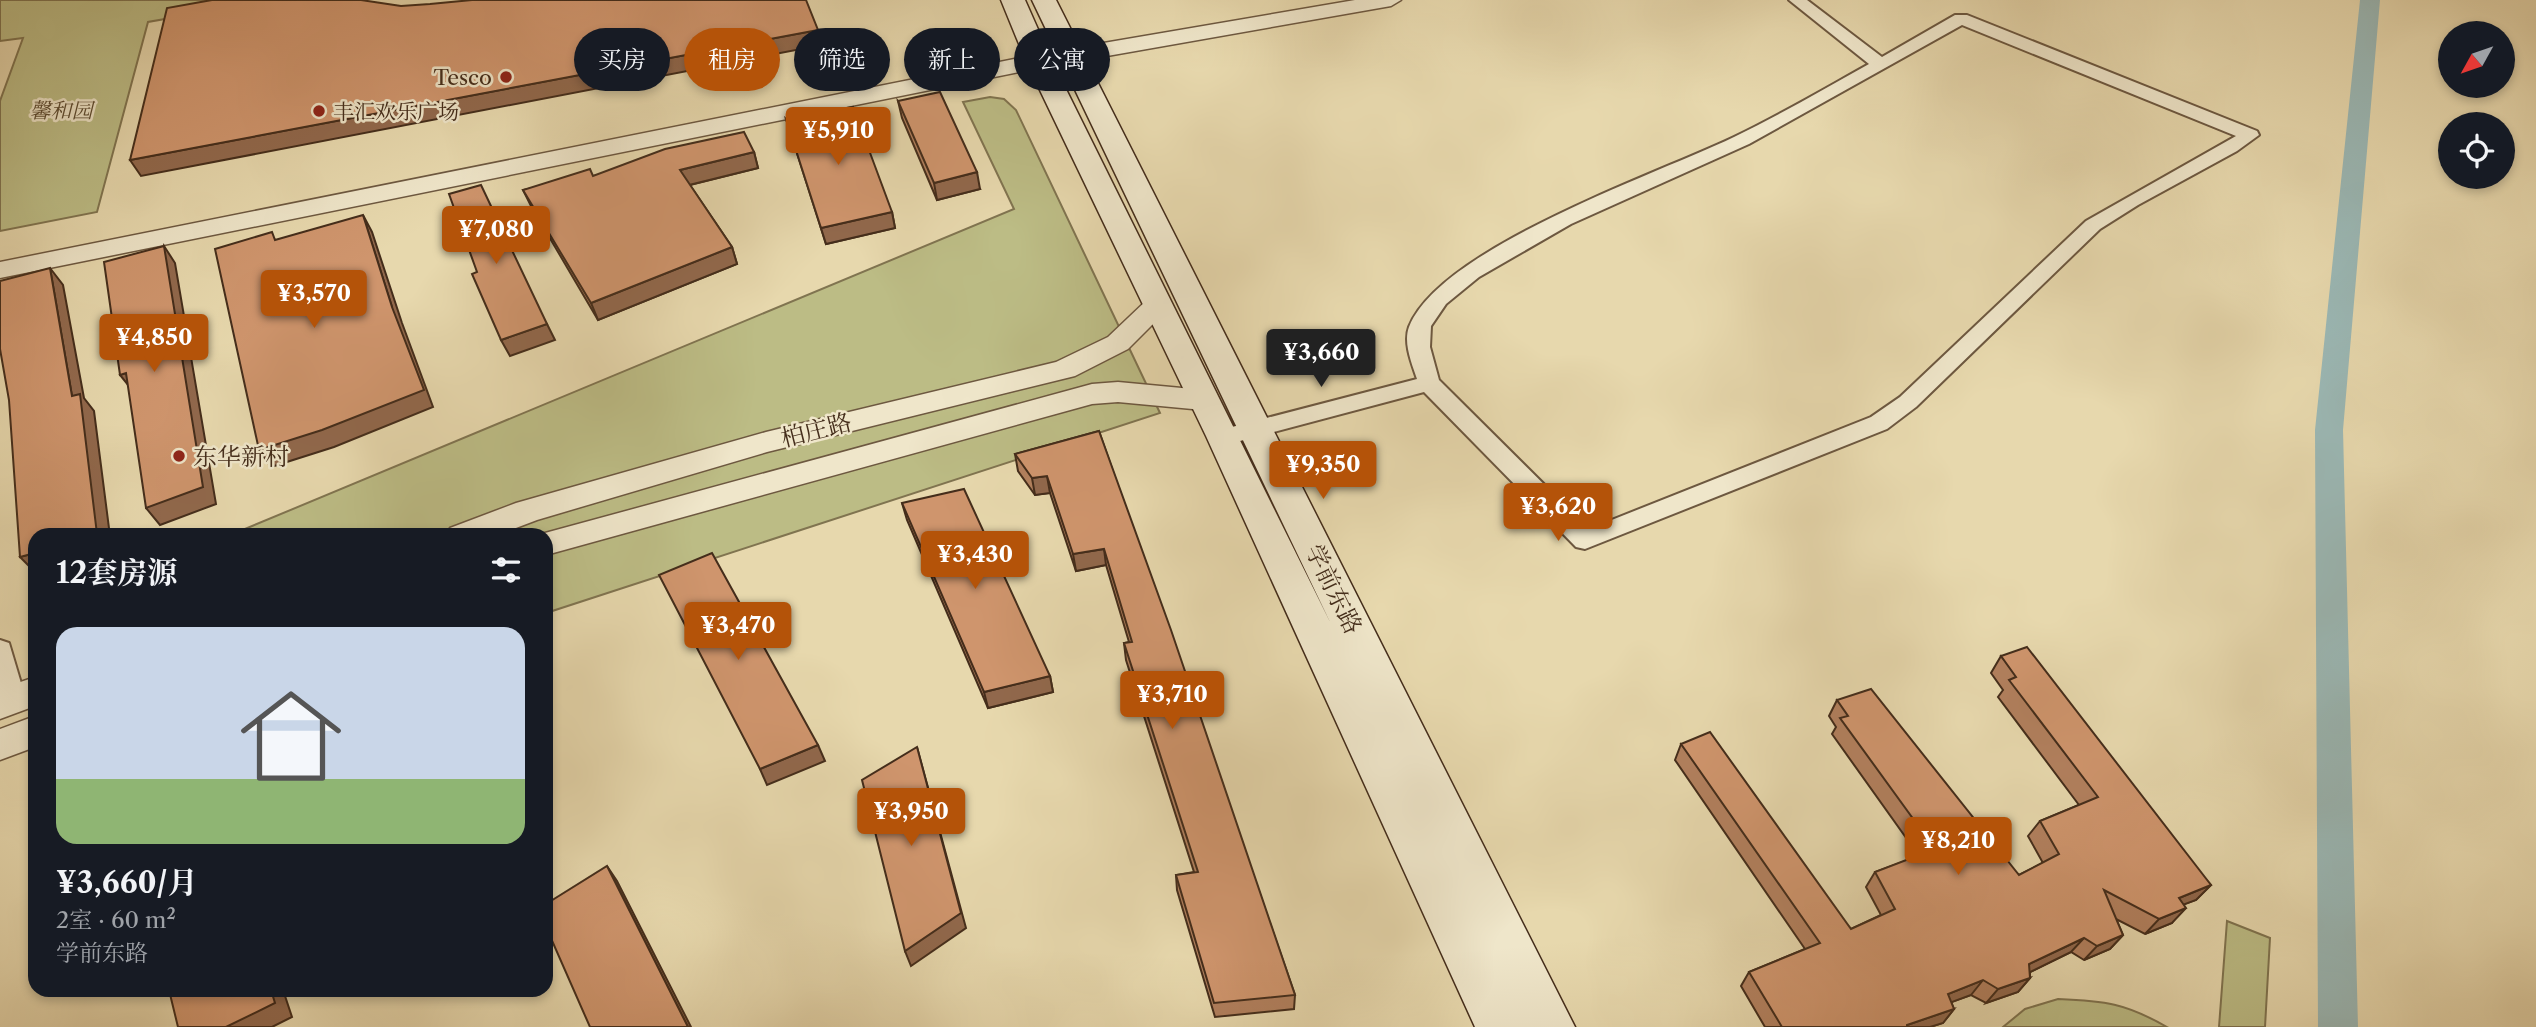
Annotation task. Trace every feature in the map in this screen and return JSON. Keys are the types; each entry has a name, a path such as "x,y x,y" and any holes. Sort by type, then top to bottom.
{"main road":[{"name":"学前东路","path":"1013,0 1034,28"},
{"name":"学前东路","path":"1044,0 1048,28"},
{"name":"学前东路","path":"1068,91 1158,306 1203,400 1239,433 1500,1027"},
{"name":"学前东路","path":"1071,91 1239,433 1550,1027"}],"street":[{"path":"1110,41 1315,0"},
{"path":"1110,43 1391,0"},
{"path":"1797,0 1880,64"},
{"path":"1961,19 2250,135 2217,158 2118,207 2093,225 1908,402 1879,423 1845,439 1586,540 1429,383 1420,351 1419,327 1438,299 1512,245 1741,140 1880,64 1961,19"},
{"path":"0,248 1014,59"},
{"path":"0,270 1014,60"},
{"name":"柏庄路","path":"482,528 527,511 766,442 1065,369 1118,343 1158,306"},
{"path":"1239,433 1429,383"},
{"name":"柏庄路","path":"553,541 1092,394 1118,392 1203,400"},
{"path":"0,651 16,698"},
{"path":"0,745 28,734"}],"green space":[{"name":"馨和园","path":"0,0 275,0 148,22 97,212 0,231 0,101 23,38 0,41"},
{"path":"990,97 1004,99 1016,110 1160,413 553,611 553,528 247,528 1014,209 963,102"},
{"path":"2227,921 2270,938 2265,1027 2219,1027"},
{"path":"2058,999 2126,1008 2167,1027 2003,1027 2025,1009"}],"building":[{"name":"丰汇欢乐广场","path":"212,0 361,0 401,6 472,0 806,0 817,28 794,28 794,35 780,37 780,28 684,28 684,55 670,58 670,28 574,28 574,76 130,160 167,8"},
{"path":"940,92 977,172 934,183 898,101"},
{"path":"853,107 892,212 821,228 786,119"},
{"path":"744,132 754,152 680,170 732,247 591,303 523,190 590,169 593,176 665,149"},
{"path":"481,185 547,324 501,340 472,274 477,272 449,194"},
{"path":"363,215 392,307 424,390 322,430 259,450 215,249 272,232 275,240"},
{"path":"164,246 203,487 146,508 126,373 120,375 104,262"},
{"path":"50,268 72,396 80,394 96,528 28,528 28,555 20,557 9,400 0,349 0,281"},
{"path":"1099,431 1171,630 1295,995 1214,1003 1176,875 1198,872 1124,643 1132,642 1104,549 1073,554 1047,476 1032,478 1015,454"},
{"path":"964,489 1050,676 984,692 902,503"},
{"path":"712,553 818,745 760,769 659,575"},
{"path":"2027,647 2211,885 2179,898 2186,908 2159,919 2104,890 2123,935 2097,946 2084,938 2029,964 2030,978 1998,989 1983,980 1948,994 1954,1009 1907,1027 1782,1027 1749,972 1820,943 1681,744 1710,732 1851,929 1895,909 1875,872 1935,849 1840,718 1848,716 1837,700 1871,689 2019,875 2059,854 2040,821 2098,797 2009,680 2016,677 2001,656"},
{"path":"917,747 961,913 905,951 862,780"},
{"path":"607,866 688,1027 590,1027 553,943 553,900"},
{"path":"171,997 273,997 275,1003 226,1027 178,1027"}],"waterway":[{"path":"2338,1027 2329,430 2370,0"}],"place":[{"name":"Tesco","path":"506,77"},
{"name":"丰汇欢乐广场","path":"319,111"},
{"name":"东华新村","path":"179,456"}]}
